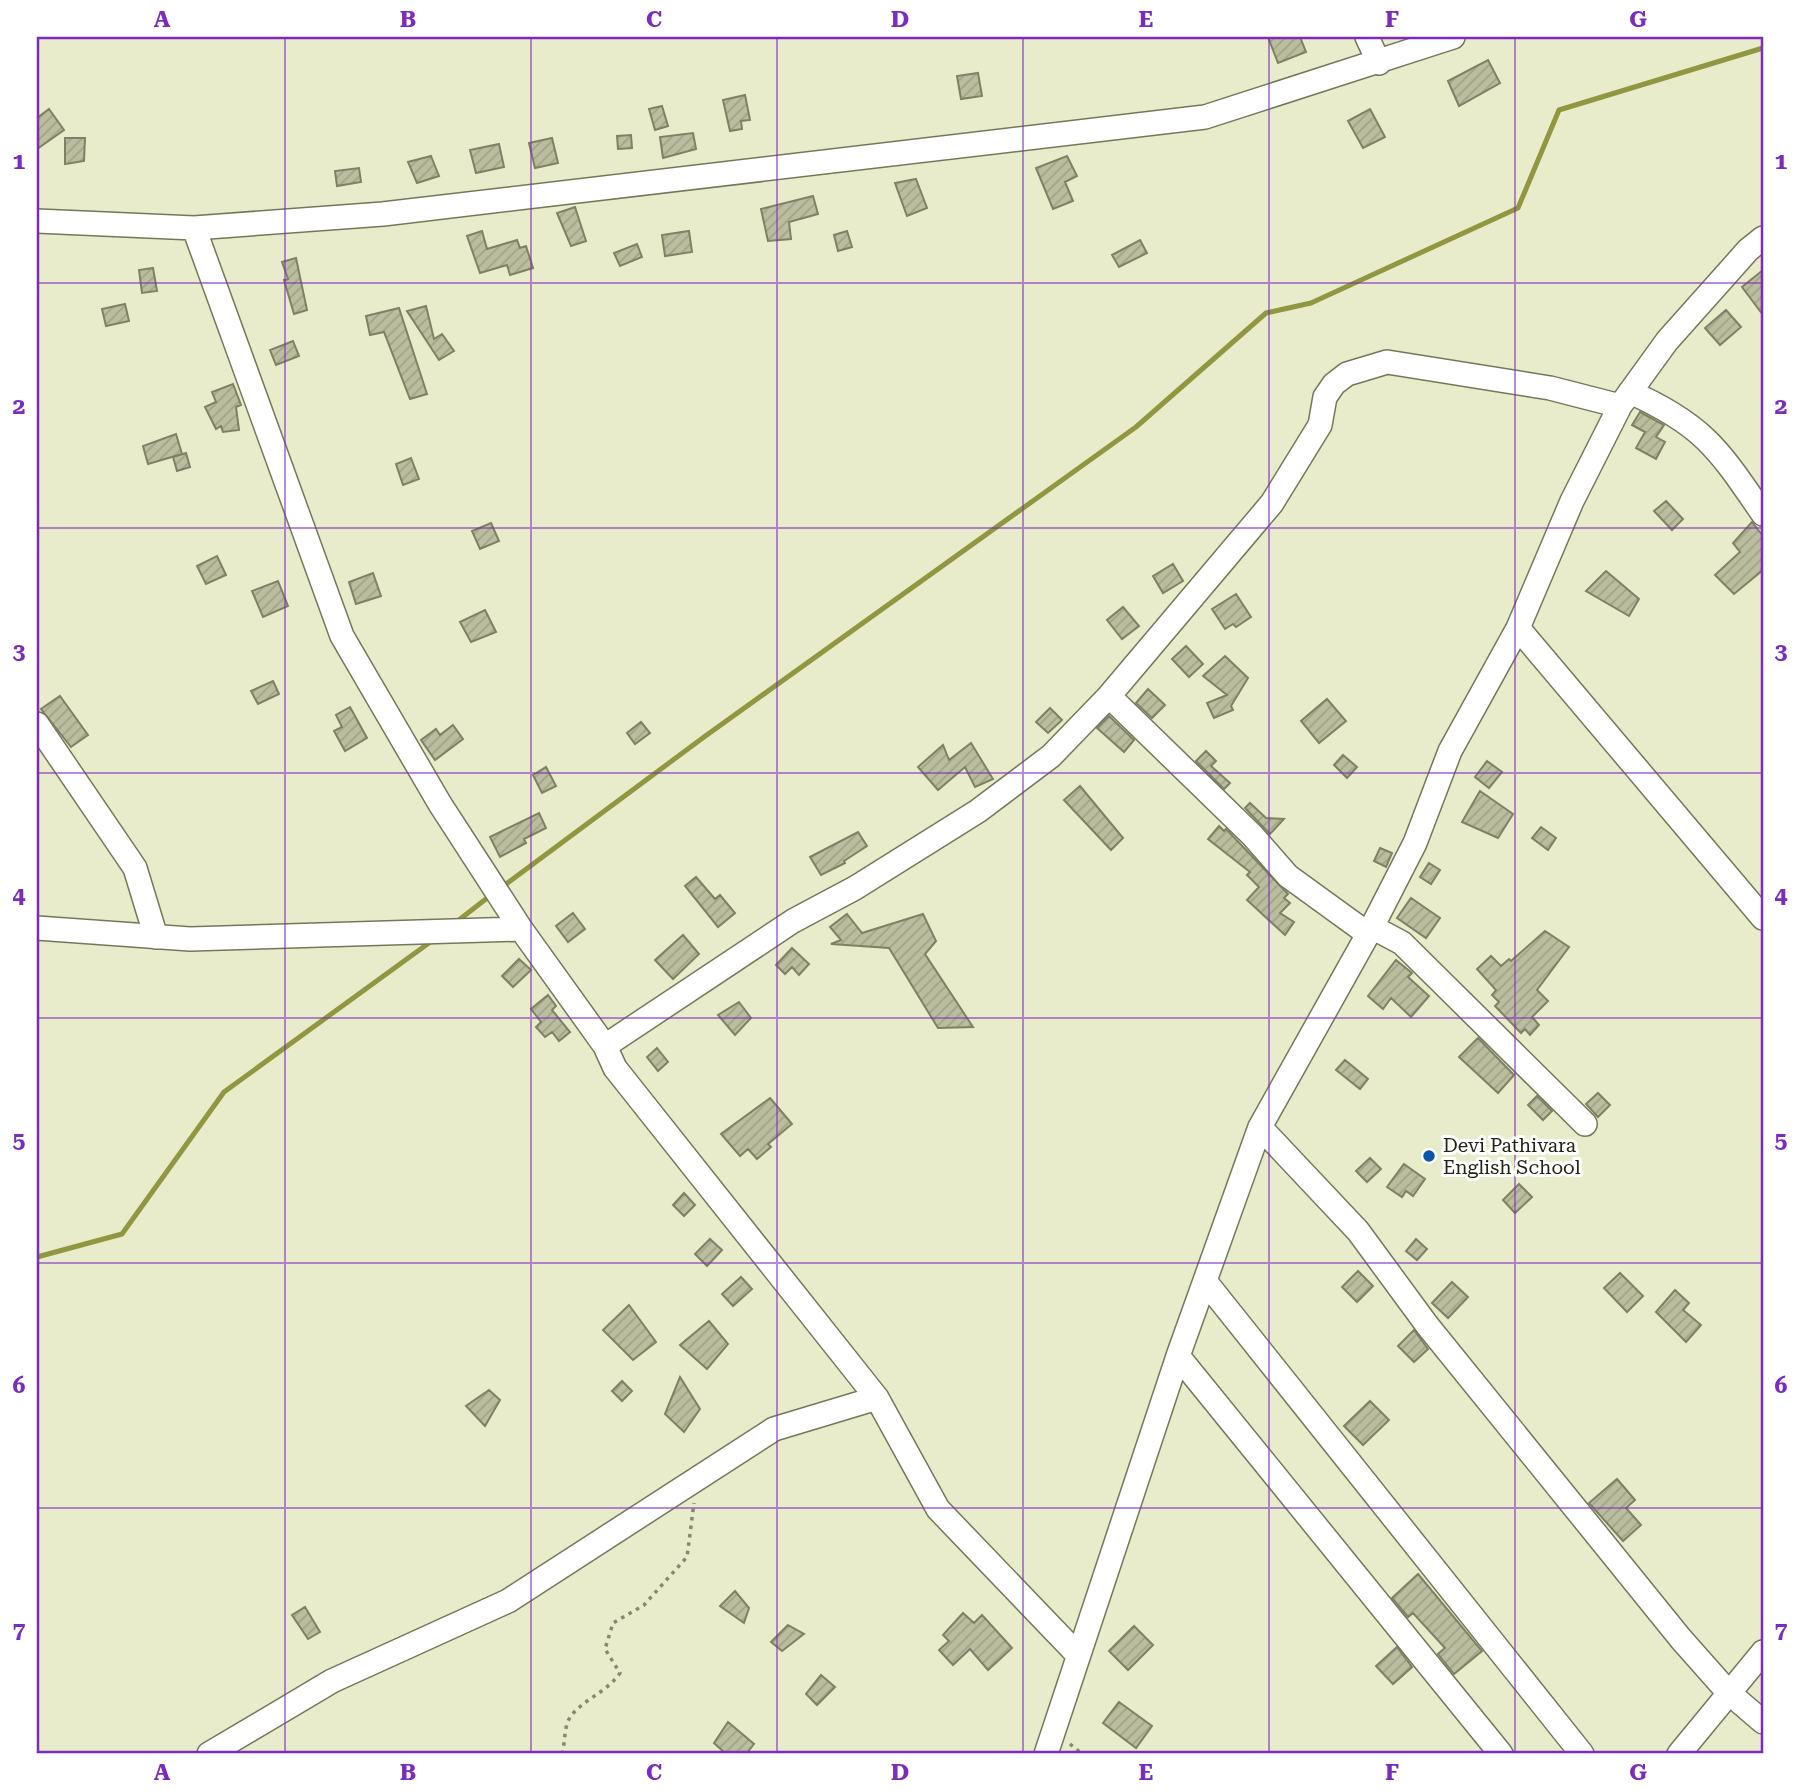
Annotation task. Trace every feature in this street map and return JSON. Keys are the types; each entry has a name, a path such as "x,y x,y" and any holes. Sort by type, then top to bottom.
{"street":[{"path":"1367,37 1379,63"},
{"path":"37,221 194,228 383,214 1205,117 1453,37"},
{"path":"194,228 342,636 440,804 521,929 605,1046 615,1068 877,1398 938,1509 1079,1656"},
{"path":"1046,1754 1178,1356 1260,1127 1370,930 1415,843 1450,751 1518,628 1572,501 1625,399 1667,341 1748,250 1763,238"},
{"path":"605,1046 793,921 855,888 978,811 1051,756 1109,696 1272,503 1320,425 1325,397 1334,384 1347,374 1387,362 1625,399 1671,410 1708,437 1763,514"},
{"path":"1518,628 1763,918"},
{"path":"1109,696 1252,835 1288,876 1370,930 1402,943 1585,1124"},
{"path":"37,724 135,867 156,937"},
{"path":"37,928 190,939 521,929"},
{"path":"1260,1127 1358,1231 1427,1325 1681,1639 1728,1692 1763,1722"},
{"path":"1205,1281 1582,1754"},
{"path":"1178,1356 1501,1754"},
{"path":"209,1754 332,1681 508,1601 774,1429 877,1398"},
{"path":"1679,1754 1763,1652"}],"path":[{"path":"562,1754 568,1721 588,1699 610,1689 620,1673 605,1649 613,1623 644,1605 687,1557 695,1492"}],"building":[{"path":"1268,37 1300,37 1306,52 1278,63"},
{"path":"1488,60 1500,83 1459,106 1448,81"},
{"path":"978,73 982,96 961,99 957,76"},
{"path":"745,95 750,120 741,121 742,129 730,131 723,100"},
{"path":"662,106 668,126 655,130 649,109"},
{"path":"49,109 64,130 37,149 37,118"},
{"path":"1370,109 1385,137 1363,148 1348,121"},
{"path":"693,133 696,149 663,158 660,137"},
{"path":"631,135 632,148 618,149 617,136"},
{"path":"65,138 85,138 84,161 65,164"},
{"path":"552,138 558,163 535,168 529,143"},
{"path":"499,144 504,167 476,173 470,150"},
{"path":"431,156 439,176 417,183 408,162"},
{"path":"1067,156 1077,176 1065,182 1073,201 1053,209 1036,168"},
{"path":"359,168 361,182 337,186 335,171"},
{"path":"916,179 927,208 907,216 895,183"},
{"path":"813,196 818,214 789,222 791,239 768,241 761,209"},
{"path":"575,207 586,241 571,246 557,213"},
{"path":"482,231 487,249 517,240 520,248 526,246 533,268 510,275 507,265 480,273 467,236"},
{"path":"689,231 692,252 665,256 662,235"},
{"path":"847,231 852,247 838,251 834,235"},
{"path":"1140,240 1147,253 1119,267 1112,255"},
{"path":"637,244 642,257 620,266 614,253"},
{"path":"296,258 307,310 294,314 282,262"},
{"path":"153,268 157,291 142,293 139,270"},
{"path":"1763,270 1763,315 1742,287"},
{"path":"125,304 129,321 106,326 102,309"},
{"path":"426,306 434,339 442,334 454,351 439,360 407,311"},
{"path":"399,308 427,394 410,399 384,332 370,335 366,316"},
{"path":"1726,310 1741,327 1720,345 1705,328"},
{"path":"293,341 299,356 276,365 270,350"},
{"path":"233,384 241,405 236,407 239,430 223,432 221,426 216,429 205,407 216,402 212,392"},
{"path":"1640,412 1664,425 1656,437 1665,442 1656,459 1636,448 1645,432 1632,425"},
{"path":"176,434 182,454 148,464 143,446"},
{"path":"186,453 190,467 177,471 173,457"},
{"path":"411,458 419,479 403,485 396,464"},
{"path":"1666,501 1683,519 1672,530 1654,511"},
{"path":"1752,522 1763,536 1763,570 1734,594 1715,575 1740,552 1733,543"},
{"path":"491,523 499,541 480,549 472,531"},
{"path":"217,556 226,575 206,584 197,566"},
{"path":"1173,564 1183,581 1163,593 1153,576"},
{"path":"1606,571 1639,599 1629,616 1586,591"},
{"path":"373,573 381,596 356,604 349,582"},
{"path":"278,581 288,606 263,617 252,591"},
{"path":"1236,594 1251,617 1236,627 1233,624 1225,629 1212,609"},
{"path":"1123,607 1139,626 1122,639 1107,620"},
{"path":"485,610 496,632 471,642 460,622"},
{"path":"1186,646 1203,664 1189,677 1172,659"},
{"path":"1225,656 1248,678 1231,706 1233,710 1214,718 1207,703 1227,695 1203,676"},
{"path":"273,681 279,694 258,704 251,691"},
{"path":"1148,689 1165,705 1152,718 1136,703"},
{"path":"60,696 88,735 71,747 41,709"},
{"path":"1327,699 1346,721 1319,743 1301,721"},
{"path":"350,707 367,738 345,751 334,731 342,727 336,715"},
{"path":"1050,708 1062,720 1048,733 1036,722"},
{"path":"1109,716 1134,740 1124,752 1097,728"},
{"path":"641,722 650,733 635,744 627,733"},
{"path":"453,725 463,739 435,760 421,740 436,729 440,735"},
{"path":"971,743 993,779 975,787 965,767 938,790 918,767 943,745 949,760"},
{"path":"1206,751 1216,761 1211,766 1230,783 1224,789 1196,761"},
{"path":"1343,755 1357,767 1347,778 1334,765"},
{"path":"1487,761 1502,772 1489,788 1475,777"},
{"path":"546,767 556,786 542,793 533,775"},
{"path":"1080,786 1123,838 1111,850 1064,800"},
{"path":"1480,791 1513,814 1498,838 1462,822"},
{"path":"1250,803 1266,818 1284,819 1270,834 1245,808"},
{"path":"539,813 546,828 524,839 526,843 500,857 490,837"},
{"path":"1219,826 1224,831 1226,829 1288,894 1284,898 1290,903 1280,913 1294,922 1285,935 1247,900 1259,887 1247,875 1250,872 1208,839"},
{"path":"1541,827 1556,838 1548,850 1532,838"},
{"path":"858,832 867,846 844,861 845,863 821,875 810,857"},
{"path":"1380,848 1392,853 1386,867 1374,861"},
{"path":"1429,863 1440,870 1431,884 1420,877"},
{"path":"696,877 715,899 720,895 735,913 718,927 685,886"},
{"path":"1411,898 1440,918 1426,938 1397,918"},
{"path":"573,913 585,929 568,942 556,926"},
{"path":"847,914 862,933 923,914 936,941 925,954 973,1027 938,1028 889,948 831,944 841,940 830,927"},
{"path":"1545,931 1569,947 1537,990 1548,1001 1532,1017 1539,1025 1530,1035 1525,1029 1521,1033 1495,1006 1499,1002 1492,995 1496,990 1477,969 1491,956 1501,966 1509,959 1511,961"},
{"path":"683,935 699,954 673,979 655,960"},
{"path":"792,948 809,964 799,975 792,967 785,974 776,965"},
{"path":"519,959 531,970 513,987 502,976"},
{"path":"1396,960 1412,973 1408,977 1429,996 1411,1017 1391,998 1383,1009 1368,996"},
{"path":"548,995 556,1006 552,1010 570,1032 559,1041 552,1032 545,1037 536,1027 541,1022 531,1009"},
{"path":"739,1002 751,1018 735,1035 718,1015"},
{"path":"1478,1038 1514,1075 1498,1093 1459,1057"},
{"path":"657,1048 668,1062 658,1071 647,1057"},
{"path":"1345,1060 1368,1079 1360,1089 1336,1070"},
{"path":"1598,1093 1610,1105 1598,1117 1586,1104"},
{"path":"1537,1096 1552,1111 1543,1120 1528,1105"},
{"path":"770,1098 792,1124 768,1144 771,1147 757,1159 748,1149 740,1156 721,1134"},
{"path":"1370,1158 1381,1169 1367,1182 1356,1171"},
{"path":"1404,1164 1425,1179 1413,1196 1406,1191 1402,1197 1387,1187"},
{"path":"1519,1184 1532,1197 1515,1213 1503,1200"},
{"path":"684,1193 695,1205 684,1216 673,1205"},
{"path":"710,1239 722,1250 707,1266 695,1254"},
{"path":"1416,1239 1427,1249 1417,1260 1406,1251"},
{"path":"1358,1271 1373,1286 1357,1302 1342,1287"},
{"path":"1620,1273 1643,1296 1627,1312 1604,1288"},
{"path":"741,1277 752,1289 733,1306 722,1294"},
{"path":"1452,1282 1468,1297 1448,1318 1432,1303"},
{"path":"1675,1290 1689,1303 1683,1310 1701,1325 1686,1342 1656,1312"},
{"path":"629,1305 656,1342 633,1360 603,1330"},
{"path":"709,1321 728,1344 707,1369 680,1345"},
{"path":"1414,1330 1428,1349 1414,1362 1398,1346"},
{"path":"680,1377 700,1409 684,1432 665,1414"},
{"path":"622,1381 632,1391 622,1401 612,1391"},
{"path":"489,1390 500,1400 485,1426 466,1406"},
{"path":"1370,1401 1389,1420 1363,1445 1344,1426"},
{"path":"1617,1479 1635,1500 1626,1508 1641,1525 1623,1541 1589,1503"},
{"path":"1418,1574 1482,1651 1454,1674 1438,1654 1445,1648 1413,1613 1408,1617 1392,1598"},
{"path":"735,1591 749,1608 744,1623 720,1606"},
{"path":"305,1607 320,1632 308,1639 292,1615"},
{"path":"963,1613 974,1623 982,1615 1012,1648 988,1670 970,1649 953,1665 939,1650 949,1641 943,1635"},
{"path":"788,1625 804,1634 782,1651 771,1642"},
{"path":"1134,1626 1153,1645 1128,1670 1109,1651"},
{"path":"1397,1647 1412,1667 1393,1684 1376,1666"},
{"path":"821,1675 835,1687 817,1705 806,1694"},
{"path":"1119,1702 1152,1726 1136,1748 1103,1723"},
{"path":"728,1722 754,1744 746,1754 726,1754 714,1743"}],"waterway":[{"path":"502,887 704,737 1136,427 1266,313 1311,303 1518,208 1559,110 1763,48"},
{"path":"455,923 491,895"},
{"path":"37,1257 122,1234 224,1092 433,940"}],"place":[{"name":"Devi Pathivara English School","path":"1429,1156"}]}
